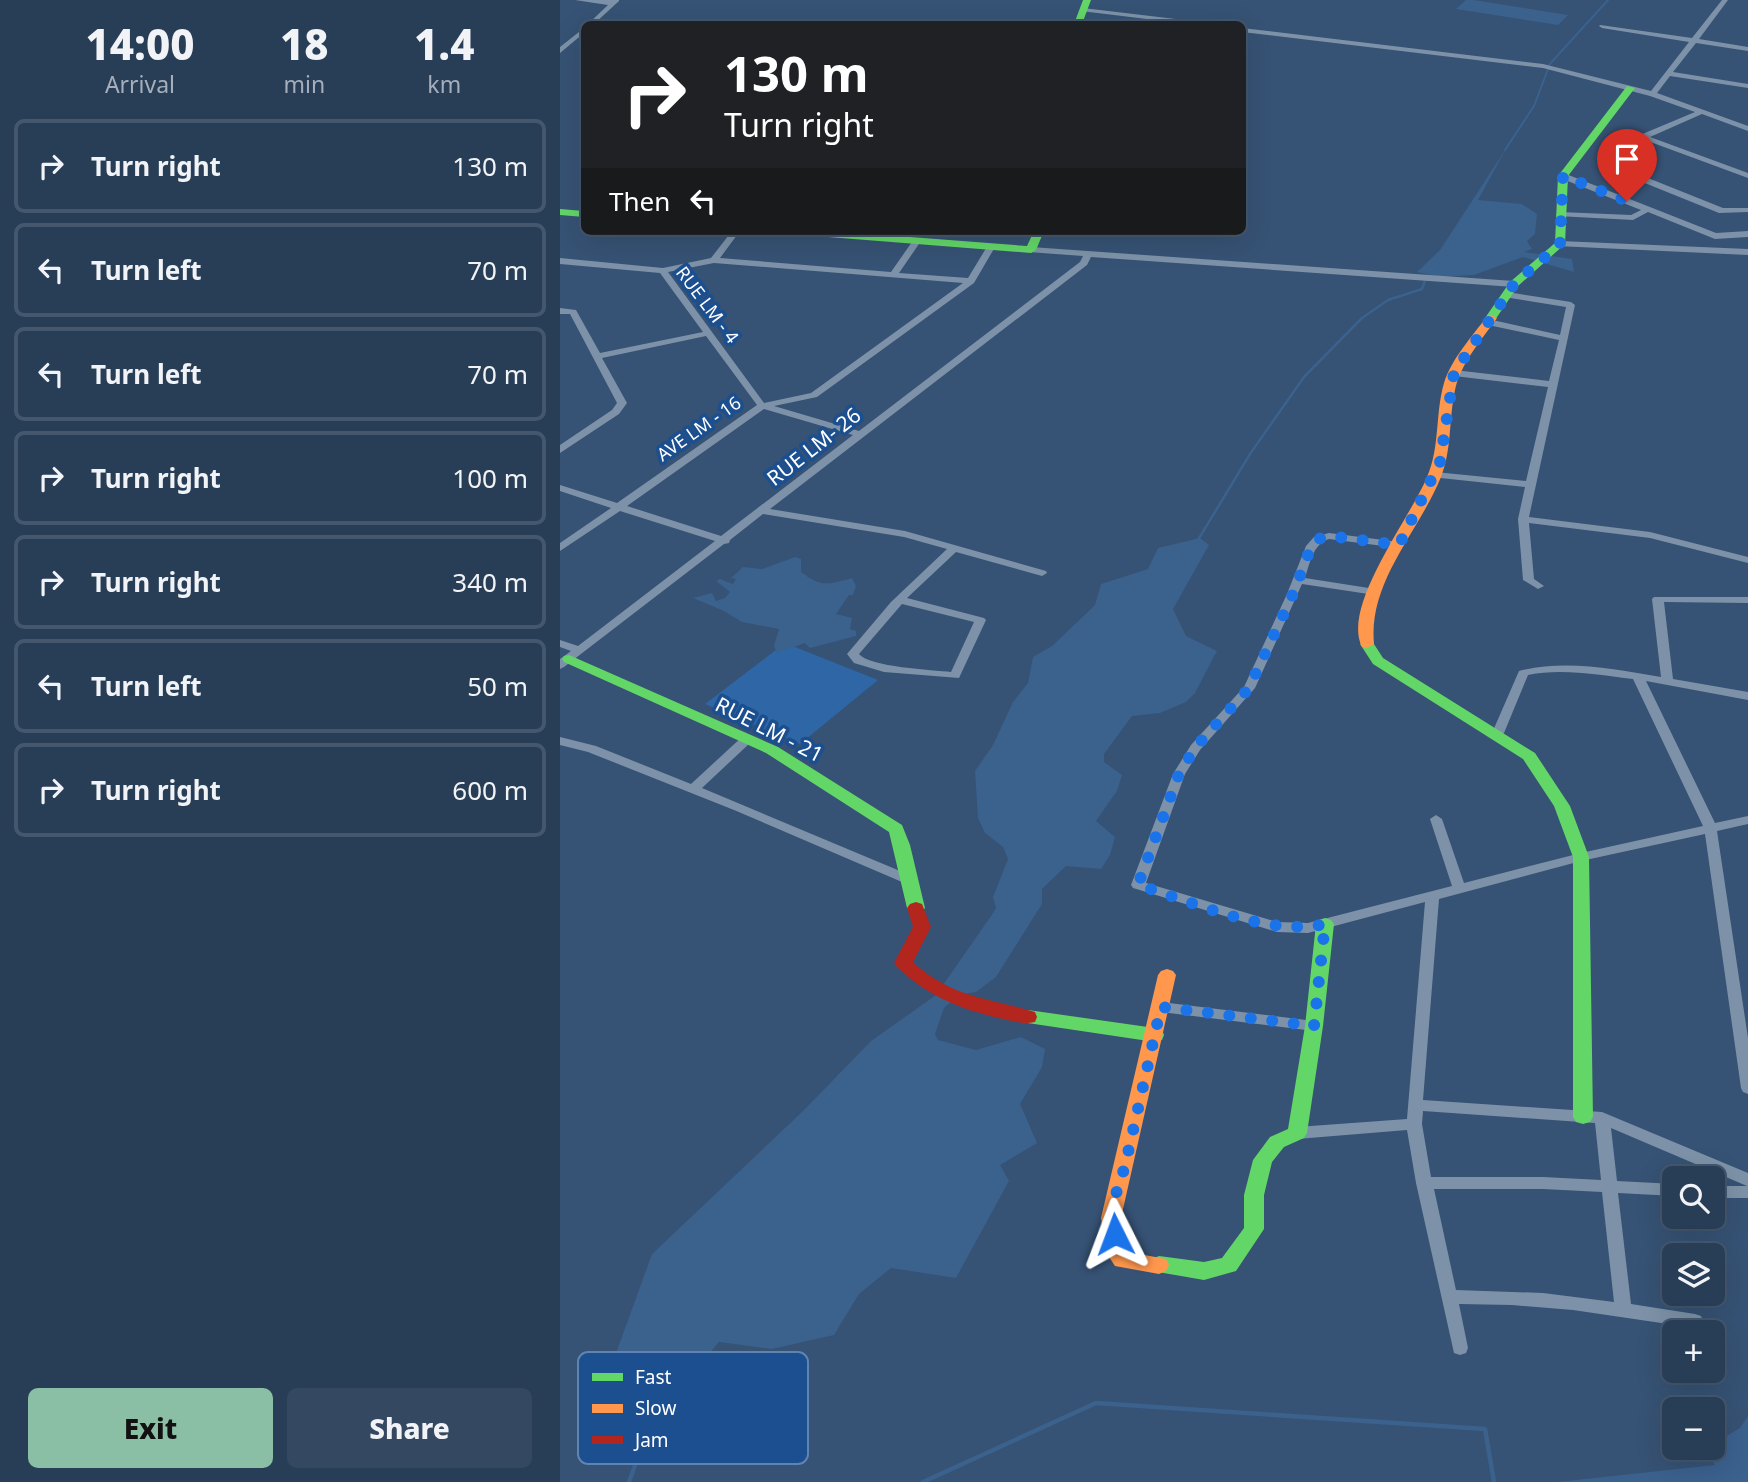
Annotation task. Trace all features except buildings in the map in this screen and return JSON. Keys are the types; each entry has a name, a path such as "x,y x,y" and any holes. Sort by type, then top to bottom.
{"street":[{"path":"578,0 616,1"},
{"path":"1653,94 1725,0"},
{"path":"594,21 616,1"},
{"path":"1083,11 1174,21"},
{"path":"1602,26 1748,48"},
{"path":"1246,30 1543,66 1653,94 1748,128"},
{"path":"560,51 581,37"},
{"path":"1669,74 1748,86"},
{"path":"1560,244 1563,176 1630,88"},
{"path":"1701,112 1643,137 1622,170 1722,211 1748,210"},
{"path":"1643,137 1748,176"},
{"path":"1563,176 1715,236 1748,234"},
{"path":"1560,214 1633,218 1648,209"},
{"path":"560,212 581,214"},
{"path":"715,261 733,235"},
{"path":"841,235 1421,279 1510,290 1571,305 1522,519 1529,580 1538,586"},
{"path":"1031,250 1037,235"},
{"path":"893,275 917,241"},
{"path":"1583,1117 1581,857 1562,806 1529,756 1498,733 1378,661 1369,649 1364,634 1375,592 1435,475 1454,373 1510,290 1541,258 1560,244 1748,252"},
{"name":"AVE LM - 16","path":"560,548 762,406 814,395 971,281 991,247"},
{"name":"RUE LM- 26","path":"569,658 725,541 1084,263 1088,255"},
{"name":"RUE LM - 4","path":"560,261 663,271 762,406"},
{"path":"663,271 715,261 971,281"},
{"path":"560,311 573,312 621,406 560,450"},
{"path":"1488,323 1562,338"},
{"path":"597,356 709,333"},
{"path":"1454,373 1551,384"},
{"path":"762,406 862,435"},
{"path":"1435,475 1530,484"},
{"path":"560,488 725,541"},
{"path":"763,511 892,531 1042,573"},
{"path":"1522,519 1650,535 1748,559"},
{"path":"1399,545 1348,537 1323,537 1311,547 1249,688 1195,748 1179,774 1138,885 1277,927 1308,928 1581,857 1748,820"},
{"path":"900,600 980,620 956,677 884,668 853,658 855,651 900,600 954,548"},
{"path":"1298,580 1375,592"},
{"path":"1667,682 1658,599 1748,600"},
{"name":"RUE LM - 21","path":"560,643 569,658 747,739 796,765 896,829 901,837 907,879 922,927 903,962 915,979 956,998 1046,1022 1155,1035"},
{"path":"1498,733 1523,673 1528,670 1550,667 1638,677 1748,696"},
{"path":"1638,677 1710,827 1748,1088"},
{"path":"693,789 747,739"},
{"path":"560,741 592,749 693,789 907,879"},
{"path":"1436,819 1460,890"},
{"path":"1432,897 1414,1124 1460,1348"},
{"path":"1297,1133 1314,1026 1325,924"},
{"path":"1167,975 1125,1166 1113,1203 1111,1218 1117,1254 1122,1260 1203,1271 1229,1265 1254,1229 1251,1203 1266,1154 1278,1141 1297,1133 1414,1124"},
{"path":"1161,1007 1314,1026"},
{"path":"1416,1105 1602,1118 1748,1180"},
{"path":"1602,1118 1623,1310"},
{"path":"1424,1183 1543,1183 1662,1190"},
{"path":"1725,1192 1748,1192"},
{"path":"1451,1297 1504,1296 1688,1320"}],"shaded area":[{"path":"1466,0 1568,15 1558,25 1456,9"},
{"path":"1507,147 1478,200 1522,204 1537,214 1535,234 1527,241 1532,249 1524,252 1572,259 1574,272 1523,257 1474,275 1441,277 1417,272 1440,250"},
{"path":"1200,538 1209,545 1173,609 1186,636 1217,651 1195,693 1186,702 1160,713 1132,716 1104,754 1104,762 1122,775 1117,791 1096,821 1115,837 1110,855 1101,869 1066,866 1042,889 1042,904 996,977 976,992 959,995 944,1008 935,1034 938,1040 976,1050 1021,1037 1045,1049 1042,1067 1020,1104 1037,1143 1000,1165 1009,1181 956,1278 891,1268 859,1294 834,1335 772,1349 719,1342 711,1352 616,1352 652,1254 803,1111 871,1041 936,995 996,908 993,897 1008,859 1003,847 985,833 978,818 975,771 993,745 1013,702 1028,683 1033,657 1052,646 1095,605 1101,584 1148,569 1158,548"},
{"path":"795,557 801,559 801,572 819,582 830,583 852,578 856,586 853,595 849,595 836,614 852,618 850,629 856,631 856,636 810,648 805,643 777,653 774,646 779,629 742,622 693,598 712,593 716,601 725,598 730,592 716,581 720,579 733,584 736,579 731,578 743,567 762,569"},
{"path":"785,643 878,680 800,744 705,704"},
{"path":"1748,1416 1748,1482 1557,1482 1715,1465 1712,1460 1725,1460 1725,1437 1740,1428"}],"waterway":[{"path":"1548,66 1608,0"},
{"path":"1505,150 1534,106 1548,69"},
{"path":"1198,540 1250,454 1304,377 1362,318 1388,300 1422,289 1426,278"},
{"path":"923,1482 1096,1403 1485,1429 1494,1482"},
{"path":"629,1482 636,1464"}],"traffic: fast":[{"path":"1079,21 1087,0"},
{"path":"1491,318 1514,284 1560,244 1563,176 1630,88"},
{"path":"560,212 581,214"},
{"path":"841,235 1031,250 1037,235"},
{"path":"1367,644 1378,661 1529,756 1562,806 1581,857 1583,1117"},
{"path":"569,659 772,750 896,829 916,908"},
{"path":"1159,1265 1204,1271 1229,1265 1254,1229 1254,1195 1263,1160 1277,1142 1297,1133 1314,1026 1325,924"},
{"path":"1028,1017 1155,1035"}],"traffic: slow":[{"path":"1367,644 1365,626 1378,583 1426,494 1438,465 1448,396 1455,371 1491,318"},
{"path":"1159,1265 1122,1260 1117,1254 1111,1218 1167,975"}],"traffic: jam":[{"path":"916,908 922,927 903,963 930,985 961,1000 1028,1017"}],"route":[{"path":"1115,1234 1111,1218 1113,1203 1125,1166 1161,1007 1314,1026 1325,924 1308,928 1277,927 1138,885 1179,774 1214,724 1234,708 1249,688 1293,594 1311,547 1318,539 1329,536 1348,537 1399,545 1440,462 1454,373 1514,284 1537,261 1560,244 1563,176 1627,201"}]}
